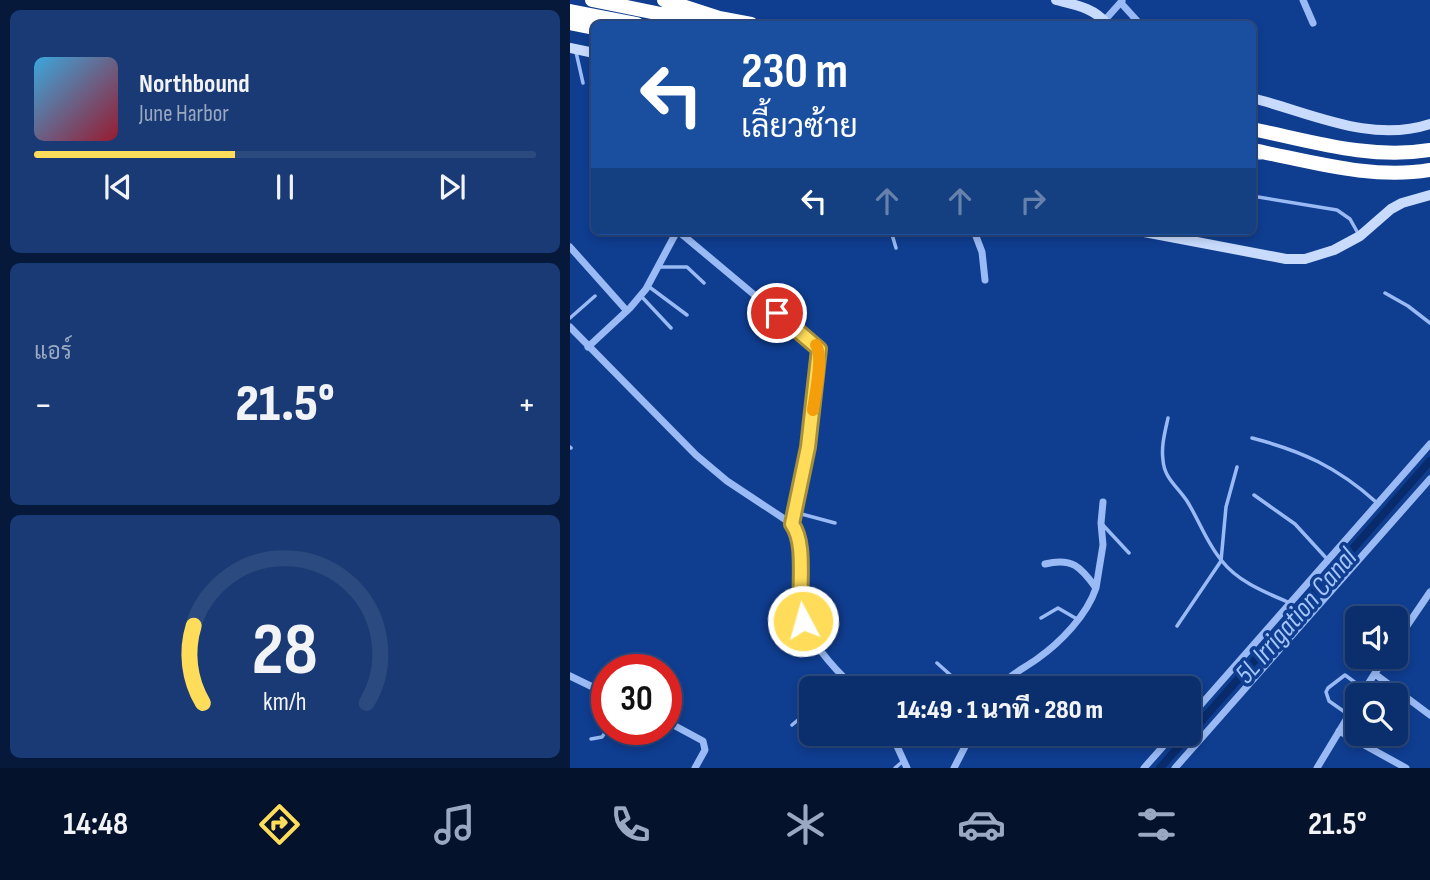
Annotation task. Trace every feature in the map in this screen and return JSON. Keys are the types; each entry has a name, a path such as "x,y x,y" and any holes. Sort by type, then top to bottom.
{"highway":[{"path":"592,0 662,14 735,21"},
{"path":"664,0 719,18"},
{"path":"570,11 622,21"},
{"path":"570,23 591,27"},
{"path":"1256,130 1361,151 1396,153 1429,150"},
{"path":"1256,151 1376,172 1429,170"}],"main road":[{"path":"1056,0 1073,2 1088,9 1103,21"},
{"path":"572,49 591,52"},
{"path":"1256,99 1373,130 1399,130 1429,124"},
{"path":"1160,235 1286,259 1305,259 1334,250 1360,236 1391,209 1429,195"}],"street":[{"path":"1303,0 1313,23"},
{"path":"1107,21 1122,1 1138,21"},
{"path":"588,347 627,311 648,286 673,235"},
{"path":"678,235 819,349 808,447 792,524"},
{"path":"979,235 985,280"},
{"path":"570,247 627,311"},
{"path":"570,327 696,455 727,481 792,524 797,532 800,548 799,605 803,621 843,676"},
{"path":"1201,704 1429,444"},
{"path":"1175,768 1429,480"},
{"path":"1010,676 1051,648 1093,599 1103,545 1103,502"},
{"path":"1045,564 1064,561 1074,564 1096,588"},
{"path":"1408,624 1429,592"},
{"path":"1369,683 1378,669"},
{"path":"1375,674 1429,715"},
{"path":"570,676 591,686"},
{"path":"1317,768 1345,721"},
{"path":"682,730 703,741 705,750 695,768"},
{"path":"1339,731 1404,768"},
{"path":"896,746 906,765"},
{"path":"954,768 965,746"},
{"path":"1144,768 1163,746"}],"lane":[{"path":"572,49 583,83"},
{"path":"1256,158 1295,158"},
{"path":"1256,198 1337,210 1350,219 1360,236"},
{"path":"892,235 896,248"},
{"path":"659,267 687,267 704,283"},
{"path":"648,286 687,315"},
{"path":"1385,293 1408,306 1429,323"},
{"path":"641,295 671,328"},
{"path":"570,318 595,296"},
{"path":"1168,418 1163,453 1168,478 1184,497 1221,561 1263,592 1290,603"},
{"path":"1252,438 1310,456 1331,467 1378,503"},
{"path":"1177,626 1221,561 1226,507 1237,467"},
{"path":"1254,495 1295,524 1328,560"},
{"path":"794,512 835,523"},
{"path":"1101,523 1129,553"},
{"path":"1041,618 1058,608 1077,620"},
{"path":"937,663 952,676"},
{"path":"1345,712 1329,701 1326,692 1345,675 1353,683"},
{"path":"792,725 799,719"},
{"path":"895,768 906,765"}],"waterway":[{"name":"5L Irrigation Canal","path":"1160,768 1430,461"}],"slow traffic":[{"path":"813,410 820,359 816,345"}],"route":[{"path":"777,313 816,344 820,359 808,447 792,524 797,532 800,548 799,605 803,621"}]}
